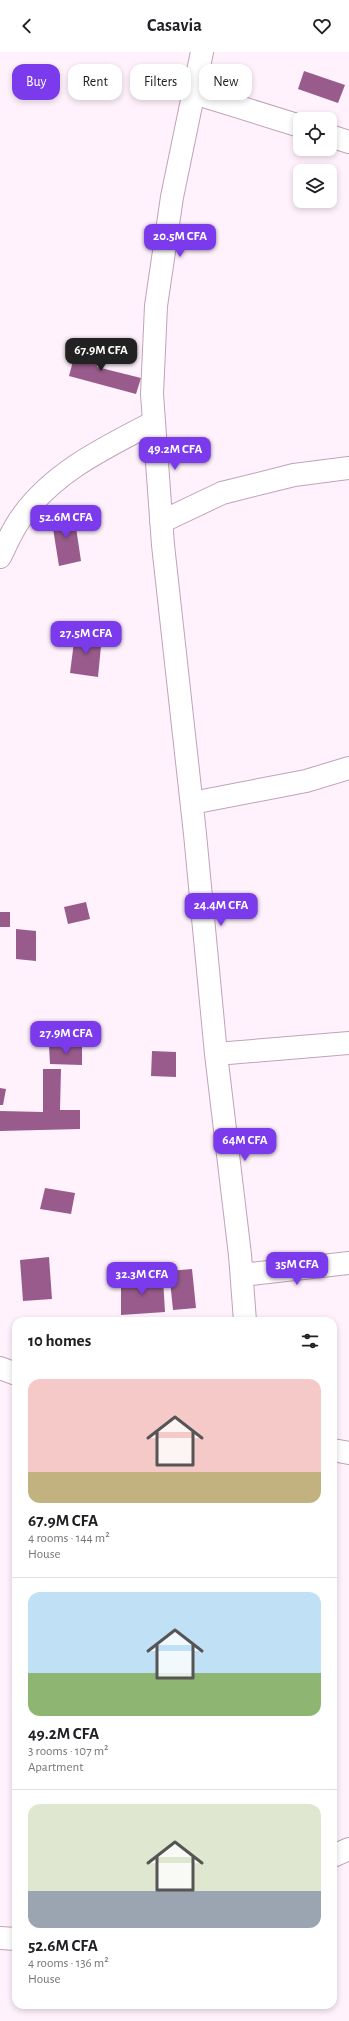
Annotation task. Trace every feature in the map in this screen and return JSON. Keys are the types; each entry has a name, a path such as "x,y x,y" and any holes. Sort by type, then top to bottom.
{"street":[{"path":"202,52 172,197 156,306 152,394 161,522 192,803 216,1054 242,1274 245,1317"},
{"path":"194,93 293,124"},
{"path":"337,138 349,142"},
{"path":"0,558 12,532 23,514 44,490 83,460 154,422"},
{"path":"161,522 222,493 294,475 349,468"},
{"path":"192,803 306,781 349,768"},
{"path":"216,1054 349,1043"},
{"path":"242,1274 349,1263"},
{"path":"0,1368 12,1372"},
{"path":"337,1451 349,1453"},
{"path":"337,1854 349,1849"},
{"path":"0,1938 12,1939"}],"building":[{"path":"304,71 345,85 338,103 298,89"},
{"path":"77,346 100,353 97,367 141,378 136,394 69,376"},
{"path":"74,514 81,561 59,566 51,516"},
{"path":"75,634 102,636 98,677 70,673"},
{"path":"86,902 90,919 68,924 64,907"},
{"path":"0,912 10,912 10,927 0,927"},
{"path":"16,929 36,931 36,961 16,959"},
{"path":"82,1044 82,1065 50,1064 49,1046"},
{"path":"152,1051 176,1052 176,1077 151,1076"},
{"path":"43,1069 61,1069 60,1110 80,1110 80,1129 0,1131 0,1111 43,1112"},
{"path":"0,1088 6,1089 3,1105 0,1105"},
{"path":"45,1188 75,1193 71,1214 40,1209"},
{"path":"49,1257 52,1299 23,1301 20,1260"},
{"path":"192,1269 196,1308 173,1310 169,1271"},
{"path":"121,1279 163,1279 165,1312 121,1315"}]}
